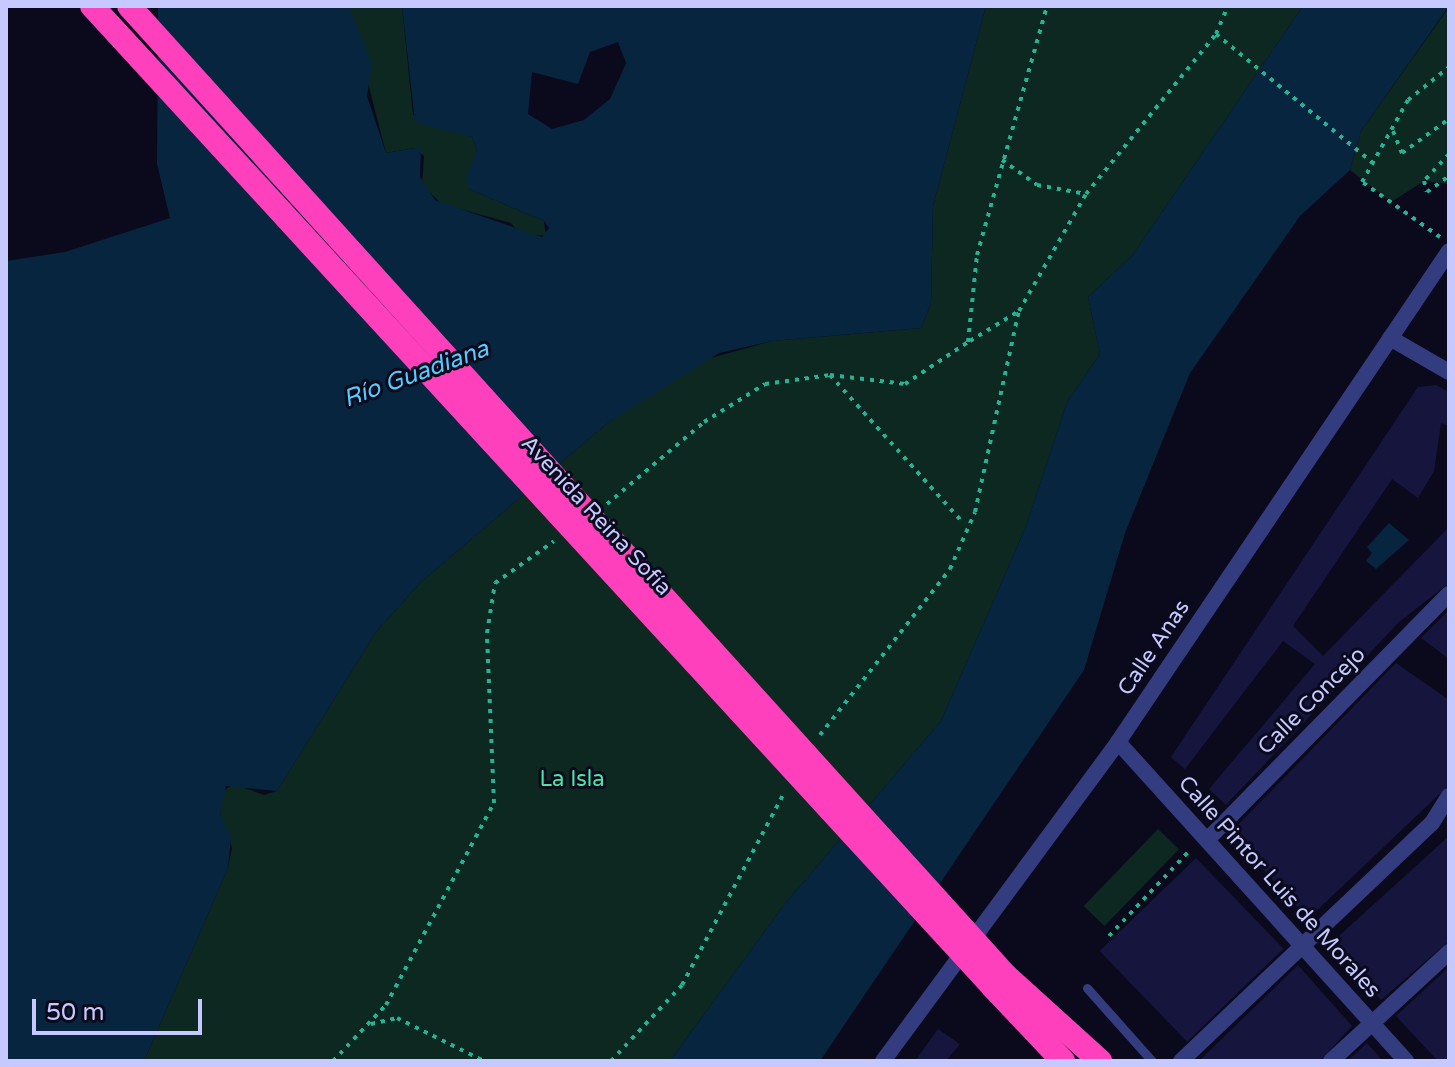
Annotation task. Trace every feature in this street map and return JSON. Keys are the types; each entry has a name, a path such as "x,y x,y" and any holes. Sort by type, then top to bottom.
{"highway":[{"name":"Avenida Reina Sofía","path":"92,6 1000,982 1085,1061"},
{"name":"Avenida Reina Sofía","path":"129,6 1000,982 1063,1061"},
{"path":"1000,982 1050,1061"},
{"path":"1000,982 1100,1061"}],"street":[{"name":"Calle Anas","path":"883,1061 1118,742 1449,251"},
{"path":"1390,338 1449,372"},
{"name":"Calle Concejo","path":"1199,844 1449,594"},
{"name":"Calle Pintor Luis de Morales","path":"1118,742 1199,844 1302,946 1406,1061"},
{"path":"1181,1061 1447,802"},
{"path":"1331,1061 1449,952"}],"lane":[{"path":"1087,988 1152,1061"}],"path":[{"path":"968,342 977,255 1047,6"},
{"path":"812,747 950,569 964,524 975,512 1019,311 1086,194 1216,34 1228,6"},
{"path":"1216,34 1374,164"},
{"path":"1449,67 1408,100 1362,182 1449,243"},
{"path":"1393,130 1402,153 1449,119"},
{"path":"1449,154 1424,181 1427,192 1449,176"},
{"path":"1002,160 1037,185 1086,194"},
{"path":"594,513 704,422 765,384 830,375 905,384 1019,311"},
{"path":"830,375 964,524"},
{"path":"333,1061 368,1025 424,943 494,803 487,633 495,583 557,539"},
{"path":"611,1061 682,985 789,785"},
{"path":"1109,936 1199,844"},
{"path":"368,1025 397,1018 484,1061"}],"green space":[{"path":"348,6 402,6 413,115 472,137 477,151 469,189 544,221 546,236 520,234 511,223 442,204 422,185 424,156 415,148 386,153"},
{"name":"La Isla","path":"986,6 1303,6 1132,256 1088,297 1100,354 1067,402 1025,529 941,721 784,905 670,1061 144,1061 228,868 232,848 220,814 223,791 234,784 264,795 277,791 376,632 420,583 605,425 700,361 772,341 921,328 931,303 933,206"},
{"path":"1449,7 1449,184 1424,181 1391,202 1350,170 1361,131"},
{"path":"1158,829 1179,849 1105,926 1084,906"}],"water":[{"name":"Río Guadiana","path":"158,6 349,7 372,64 367,96 386,153 421,147 420,177 435,200 542,237 549,228 544,221 469,189 466,177 477,151 472,137 415,122 402,6 986,6 933,206 931,303 921,328 772,341 719,353 605,425 420,583 376,632 277,791 226,786 220,814 231,838 228,868 144,1061 6,1061 6,261 65,252 170,218 157,164","holes":["618,42 626,63 610,99 584,120 552,129 528,114 532,72 578,84 590,52"]},
{"path":"1303,6 1449,6 1361,131 1350,170 1300,216 1190,373 1125,533 1084,670 820,1061 670,1061 784,905 941,721 1025,529 1067,402 1100,354 1088,297 1132,256"},
{"path":"1389,523 1409,540 1376,569 1366,561 1372,553 1367,547"}],"building":[{"path":"1436,385 1449,392 1449,426 1441,423 1434,471 1418,498 1392,479 1293,626 1323,656 1449,527 1449,583 1399,622 1226,805 1209,789 1315,664 1283,641 1185,769 1171,757 1418,387"},
{"path":"1449,610 1449,659 1421,638"},
{"path":"1396,663 1449,700 1449,785 1308,919 1230,833"},
{"path":"1449,836 1449,941 1381,1000 1330,944"},
{"path":"1196,858 1284,949 1187,1042 1100,951"},
{"path":"1298,965 1352,1026 1320,1061 1199,1061"},
{"path":"1449,967 1449,1061 1438,1061 1396,1016"},
{"path":"938,1029 960,1044 946,1061 915,1061"},
{"path":"1367,1043 1383,1061 1347,1061"}]}
